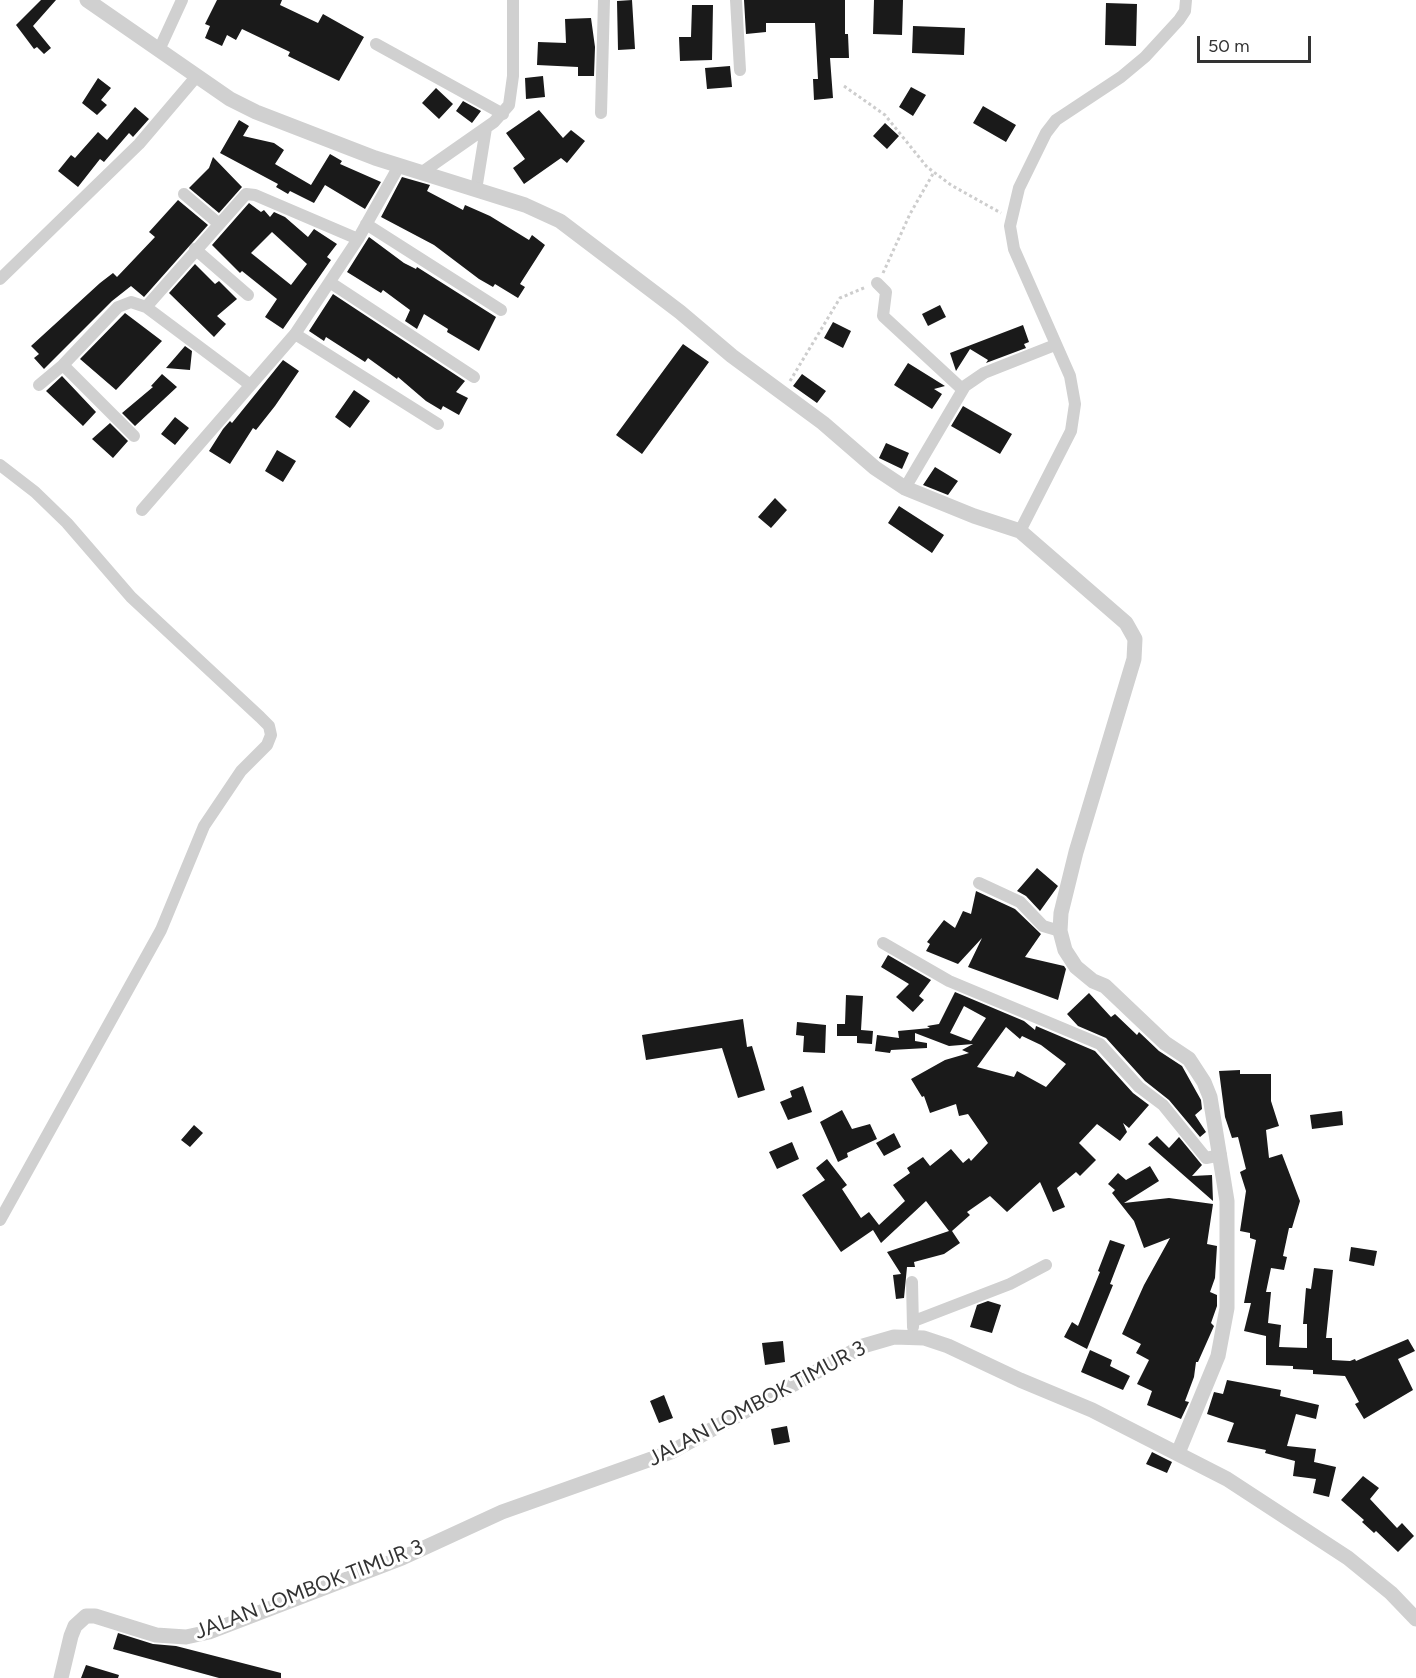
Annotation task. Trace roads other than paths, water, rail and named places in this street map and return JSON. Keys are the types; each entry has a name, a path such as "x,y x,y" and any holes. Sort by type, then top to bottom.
{"street":[{"path":"87,0 196,77 230,99 256,112 306,133 399,166 525,205 560,221 782,392 875,468 906,489 974,516 1020,531 1126,623 1136,647 1076,852 1061,913 1060,931 1065,950 1076,967 1105,986 1165,1042 1190,1059 1210,1097 1221,1155 1228,1219 1225,1326 1213,1371 1178,1453"},
{"path":"159,50 182,0"},
{"path":"421,173 486,128 503,114 509,105 513,0"},
{"path":"601,113 604,0"},
{"path":"736,0 740,69"},
{"path":"1020,531 1062,452 1074,418 1073,390 1014,249 1010,226 1019,188 1046,133 1056,120 1121,77 1145,57 1179,20 1185,11 1186,0"},
{"path":"376,44 503,114"},
{"path":"0,279 139,144 196,77"},
{"path":"476,189 486,128"},
{"path":"142,510 249,384 295,334 331,283 399,166"},
{"path":"146,307 218,223 248,193 358,239"},
{"path":"184,194 218,223"},
{"path":"366,224 501,310"},
{"path":"195,249 248,295"},
{"path":"331,283 474,377"},
{"path":"878,283 886,292 883,316 962,389"},
{"path":"39,385 63,365 121,305 137,302 249,384"},
{"path":"295,334 438,424"},
{"path":"906,489 962,389 984,373 1055,345"},
{"path":"63,365 134,436"},
{"path":"0,465 35,492 67,523 130,597 260,717 269,726 271,735 267,745 241,771 204,826 161,930 0,1220"},
{"path":"979,883 1020,902 1043,926 1060,931"},
{"path":"883,943 949,981 1100,1044 1139,1087 1163,1105 1206,1158 1221,1155"},
{"path":"914,1321 1010,1284 1046,1265"},
{"path":"912,1282 914,1321 912,1337"},
{"name":"JALAN LOMBOK TIMUR 3","path":"61,1678 75,1626 86,1616 95,1616 156,1635 186,1637 209,1632 402,1558 502,1512 672,1452 863,1346 894,1337 912,1337 956,1349 1020,1380 1092,1410 1178,1453 1264,1501 1348,1558 1391,1593 1416,1619"}]}
